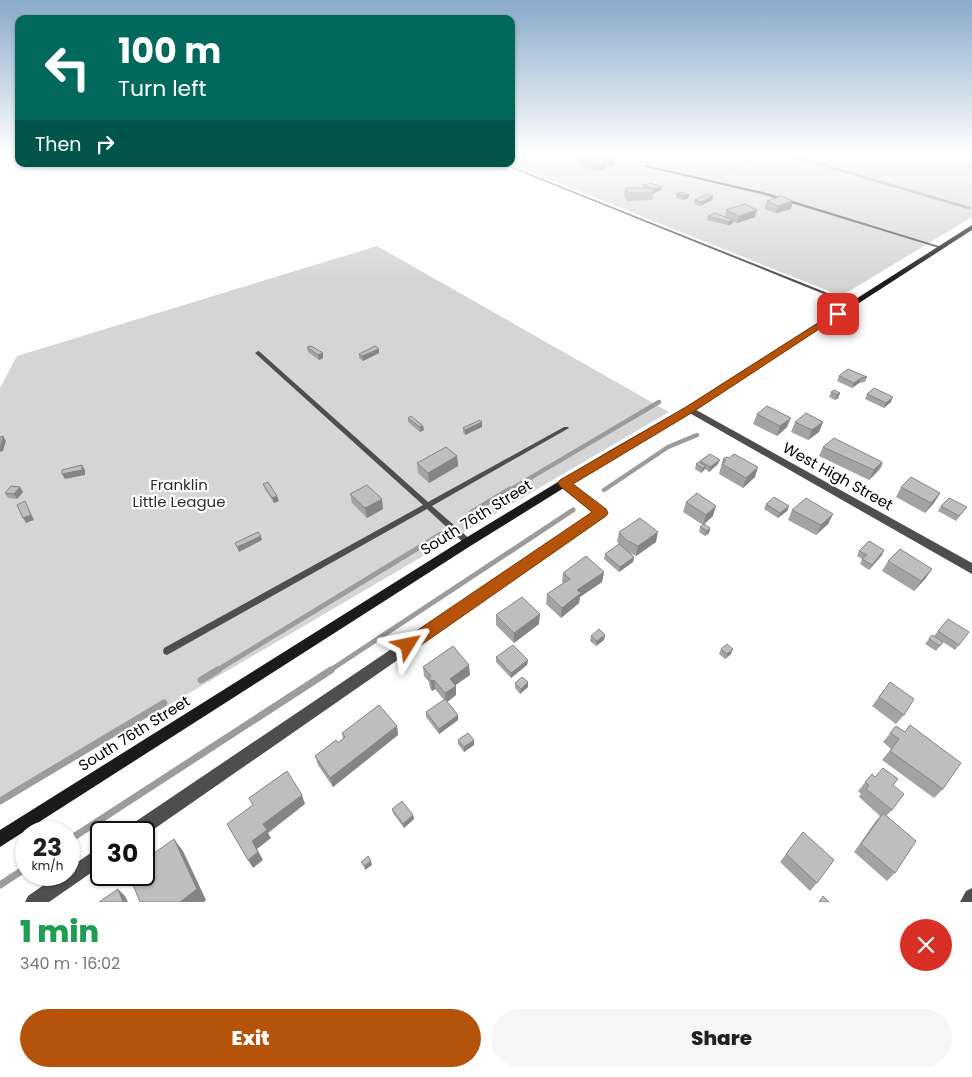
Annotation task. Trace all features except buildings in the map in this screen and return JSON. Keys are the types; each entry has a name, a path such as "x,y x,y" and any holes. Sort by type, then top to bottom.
{"main road":[{"name":"South 76th Street","path":"0,839 468,542 689,410 972,227"}],"street":[{"name":"West High Street","path":"689,410 972,569"},
{"path":"151,821 601,513 564,483"},
{"path":"34,902 90,864"},
{"path":"969,902 972,897"}],"lane":[{"path":"584,196 853,304"},
{"path":"773,196 940,248"},
{"path":"258,353 468,542"},
{"path":"167,651 566,428"}],"green space":[{"path":"591,196 972,196 972,217 841,296"},
{"name":"Franklin Little League","path":"377,246 669,412 0,804 0,388 17,356"}],"waterway":[{"path":"928,196 969,208"},
{"path":"508,491 659,402"},
{"path":"604,490 668,447 697,435"},
{"path":"461,522 472,512 510,489"},
{"path":"329,671 573,510"},
{"path":"216,671 441,534"},
{"path":"201,680 218,670"},
{"path":"80,833 331,670"},
{"path":"0,801 164,703"},
{"path":"0,885 15,875"}],"route":[{"path":"408,645 601,513 564,483 689,410 838,314"}]}
